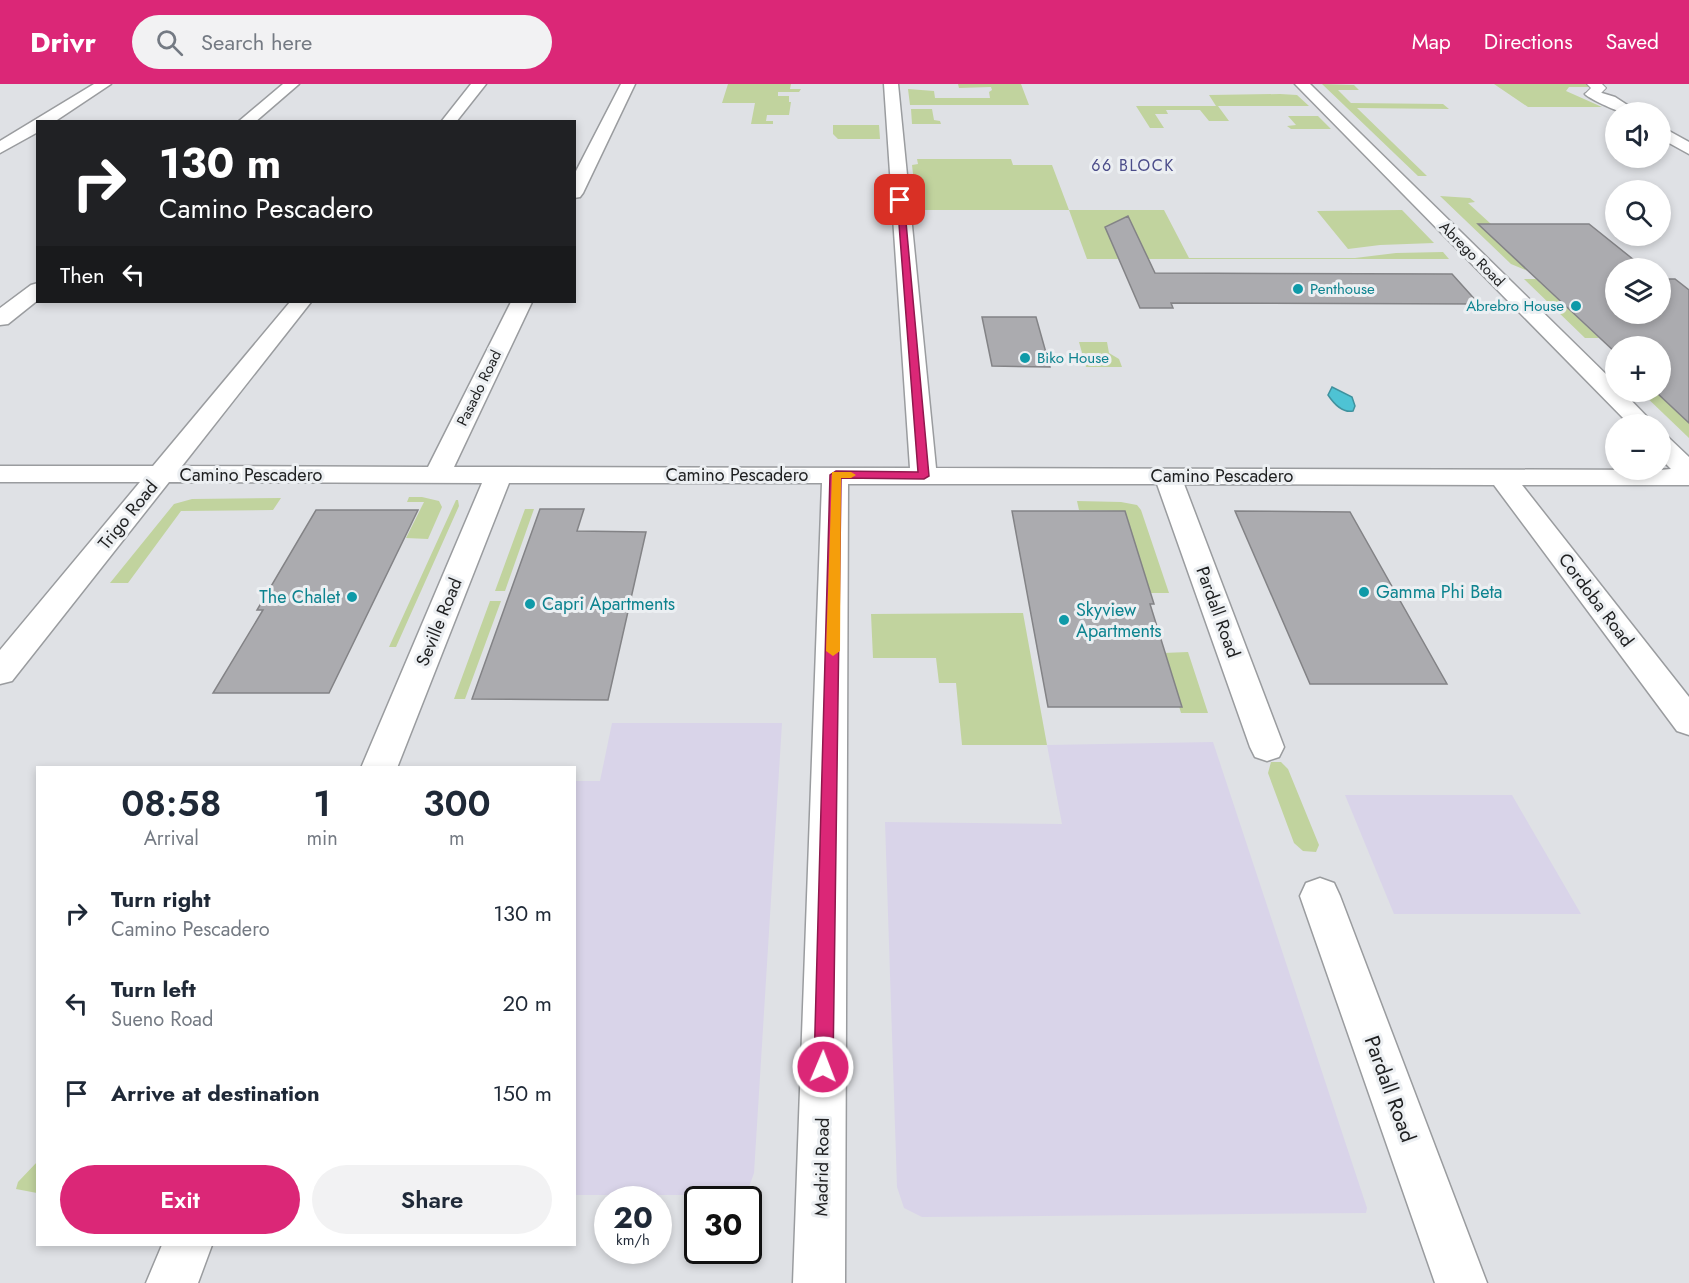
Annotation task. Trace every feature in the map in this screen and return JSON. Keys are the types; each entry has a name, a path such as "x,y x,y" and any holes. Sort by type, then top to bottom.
{"street":[{"path":"46,120 104,84"},
{"path":"247,120 292,84"},
{"path":"450,120 479,84"},
{"path":"576,189 628,84"},
{"path":"891,84 924,476"},
{"name":"Abrego Road","path":"1302,84 1632,414"},
{"path":"1593,89 1613,102"},
{"path":"0,148 36,126"},
{"path":"1671,138 1689,149"},
{"path":"0,319 36,291"},
{"name":"Trigo Road","path":"0,672 300,303"},
{"name":"Pasado Road","path":"437,475 522,303"},
{"path":"1671,454 1689,472"},
{"name":"Camino Pescadero","path":"0,474 1689,477"},
{"name":"Seville Road","path":"380,766 499,475"},
{"name":"Madrid Road","path":"819,1283 825,911 830,813 836,475"},
{"name":"Pardall Road","path":"1168,477 1267,747"},
{"name":"Cordoba Road","path":"1502,477 1689,722"},
{"name":"Pardall Road","path":"1320,896 1461,1283"},
{"path":"172,1283 187,1246"}],"shaded area":[{"path":"612,723 782,723 754,1173 749,1186 684,1186 684,1195 672,1195 672,1186 594,1186 594,1195 576,1195 576,781 600,781"},
{"path":"1213,742 1367,1208 1366,1213 922,1217 904,1208 897,1187 885,822 1062,824 1047,745"},
{"path":"1345,795 1512,795 1581,914 1394,914"}],"green space":[{"path":"728,84 791,84 790,89 801,89 799,92 778,92 778,96 789,96 789,102 791,102 789,115 767,115 766,121 773,121 773,124 751,124 755,103 722,103"},
{"path":"958,84 1021,84 1029,105 910,105 908,89 934,91 935,98 990,98 991,87 959,88"},
{"path":"1322,84 1354,85 1359,90 1338,90 1351,103 1443,104 1449,109 1357,108 1427,176 1418,176"},
{"path":"1494,84 1588,84 1590,87 1569,87 1566,91 1602,107 1528,107"},
{"path":"1209,95 1297,95 1309,106 1218,106 1229,121 1209,121 1200,110 1166,110 1168,114 1155,114 1164,128 1150,128 1136,106 1216,106"},
{"path":"911,109 932,109 934,120 940,121 941,124 912,124"},
{"path":"1288,116 1318,116 1331,129 1291,129 1287,126 1296,125"},
{"path":"833,125 879,125 880,139 838,139 833,134"},
{"path":"917,159 1011,159 1013,165 1052,165 1069,210 917,210 912,165 918,164"},
{"path":"1440,196 1470,198 1475,202 1468,203 1491,224 1479,225 1528,271 1511,264"},
{"path":"1069,210 1164,210 1189,258 1355,258 1396,253 1443,252 1449,259 1087,259"},
{"path":"1402,210 1434,243 1348,249 1317,211"},
{"path":"1524,279 1536,279 1599,338 1585,338"},
{"path":"1079,342 1107,342 1109,353 1119,359 1122,367 1086,367"},
{"path":"1651,402 1667,402 1689,423 1689,438 1671,421 1671,414 1664,414"},
{"path":"409,497 439,501 442,507 428,539 406,538 424,502 407,502"},
{"path":"281,498 273,510 181,511 128,583 110,583 174,504 192,499"},
{"path":"456,500 459,506 396,647 389,647"},
{"path":"1077,501 1121,502 1137,505 1141,510 1169,593 1149,593 1123,511 1079,510"},
{"path":"525,509 534,509 505,591 495,591"},
{"path":"490,601 501,601 465,699 454,699"},
{"path":"1023,613 1047,745 962,745 956,683 939,683 936,658 873,658 871,614"},
{"path":"1188,652 1208,713 1181,713 1163,653"},
{"path":"1271,762 1281,762 1288,769 1319,845 1316,852 1303,851 1294,843 1268,773"},
{"path":"36,1163 36,1193 16,1189 18,1182"}],"water":[{"path":"1332,387 1352,397 1355,406 1353,411 1342,409 1333,402 1328,395"}],"building":[{"name":"Penthouse","path":"1128,216 1155,273 1452,274 1479,304 1171,303 1173,308 1140,308 1105,227"},
{"path":"1478,224 1589,224 1605,237 1605,246 1616,246 1632,258 1605,258 1605,324 1671,324 1671,279 1675,279 1689,290 1689,423 1667,402 1671,402 1671,336 1605,336 1605,343"},
{"path":"982,317 1036,317 1050,367 992,366"},
{"path":"540,509 584,509 577,531 646,532 608,700 472,699"},
{"name":"The Chalet","path":"316,510 418,510 329,693 213,693 263,610 257,610"},
{"name":"Skyview Apartments","path":"1012,511 1125,511 1154,604 1150,604 1182,707 1048,707"},
{"name":"Gamma Phi Beta","path":"1235,511 1350,512 1447,684 1310,684"}],"slow traffic":[{"path":"833,651 836,475 851,475"}],"place":[{"name":"Penthouse","path":"1298,289"},
{"name":"Abrebro House","path":"1576,306"},
{"name":"Biko House","path":"1025,358"},
{"name":"Gamma Phi Beta","path":"1364,592"},
{"name":"The Chalet","path":"352,597"},
{"name":"Capri Apartments","path":"530,604"},
{"name":"Skyview Apartments","path":"1064,620"}],"district":[{"name":"66 BLOCK","path":"1133,165"}],"route":[{"path":"823,1067 836,475 924,476 900,200"}]}
